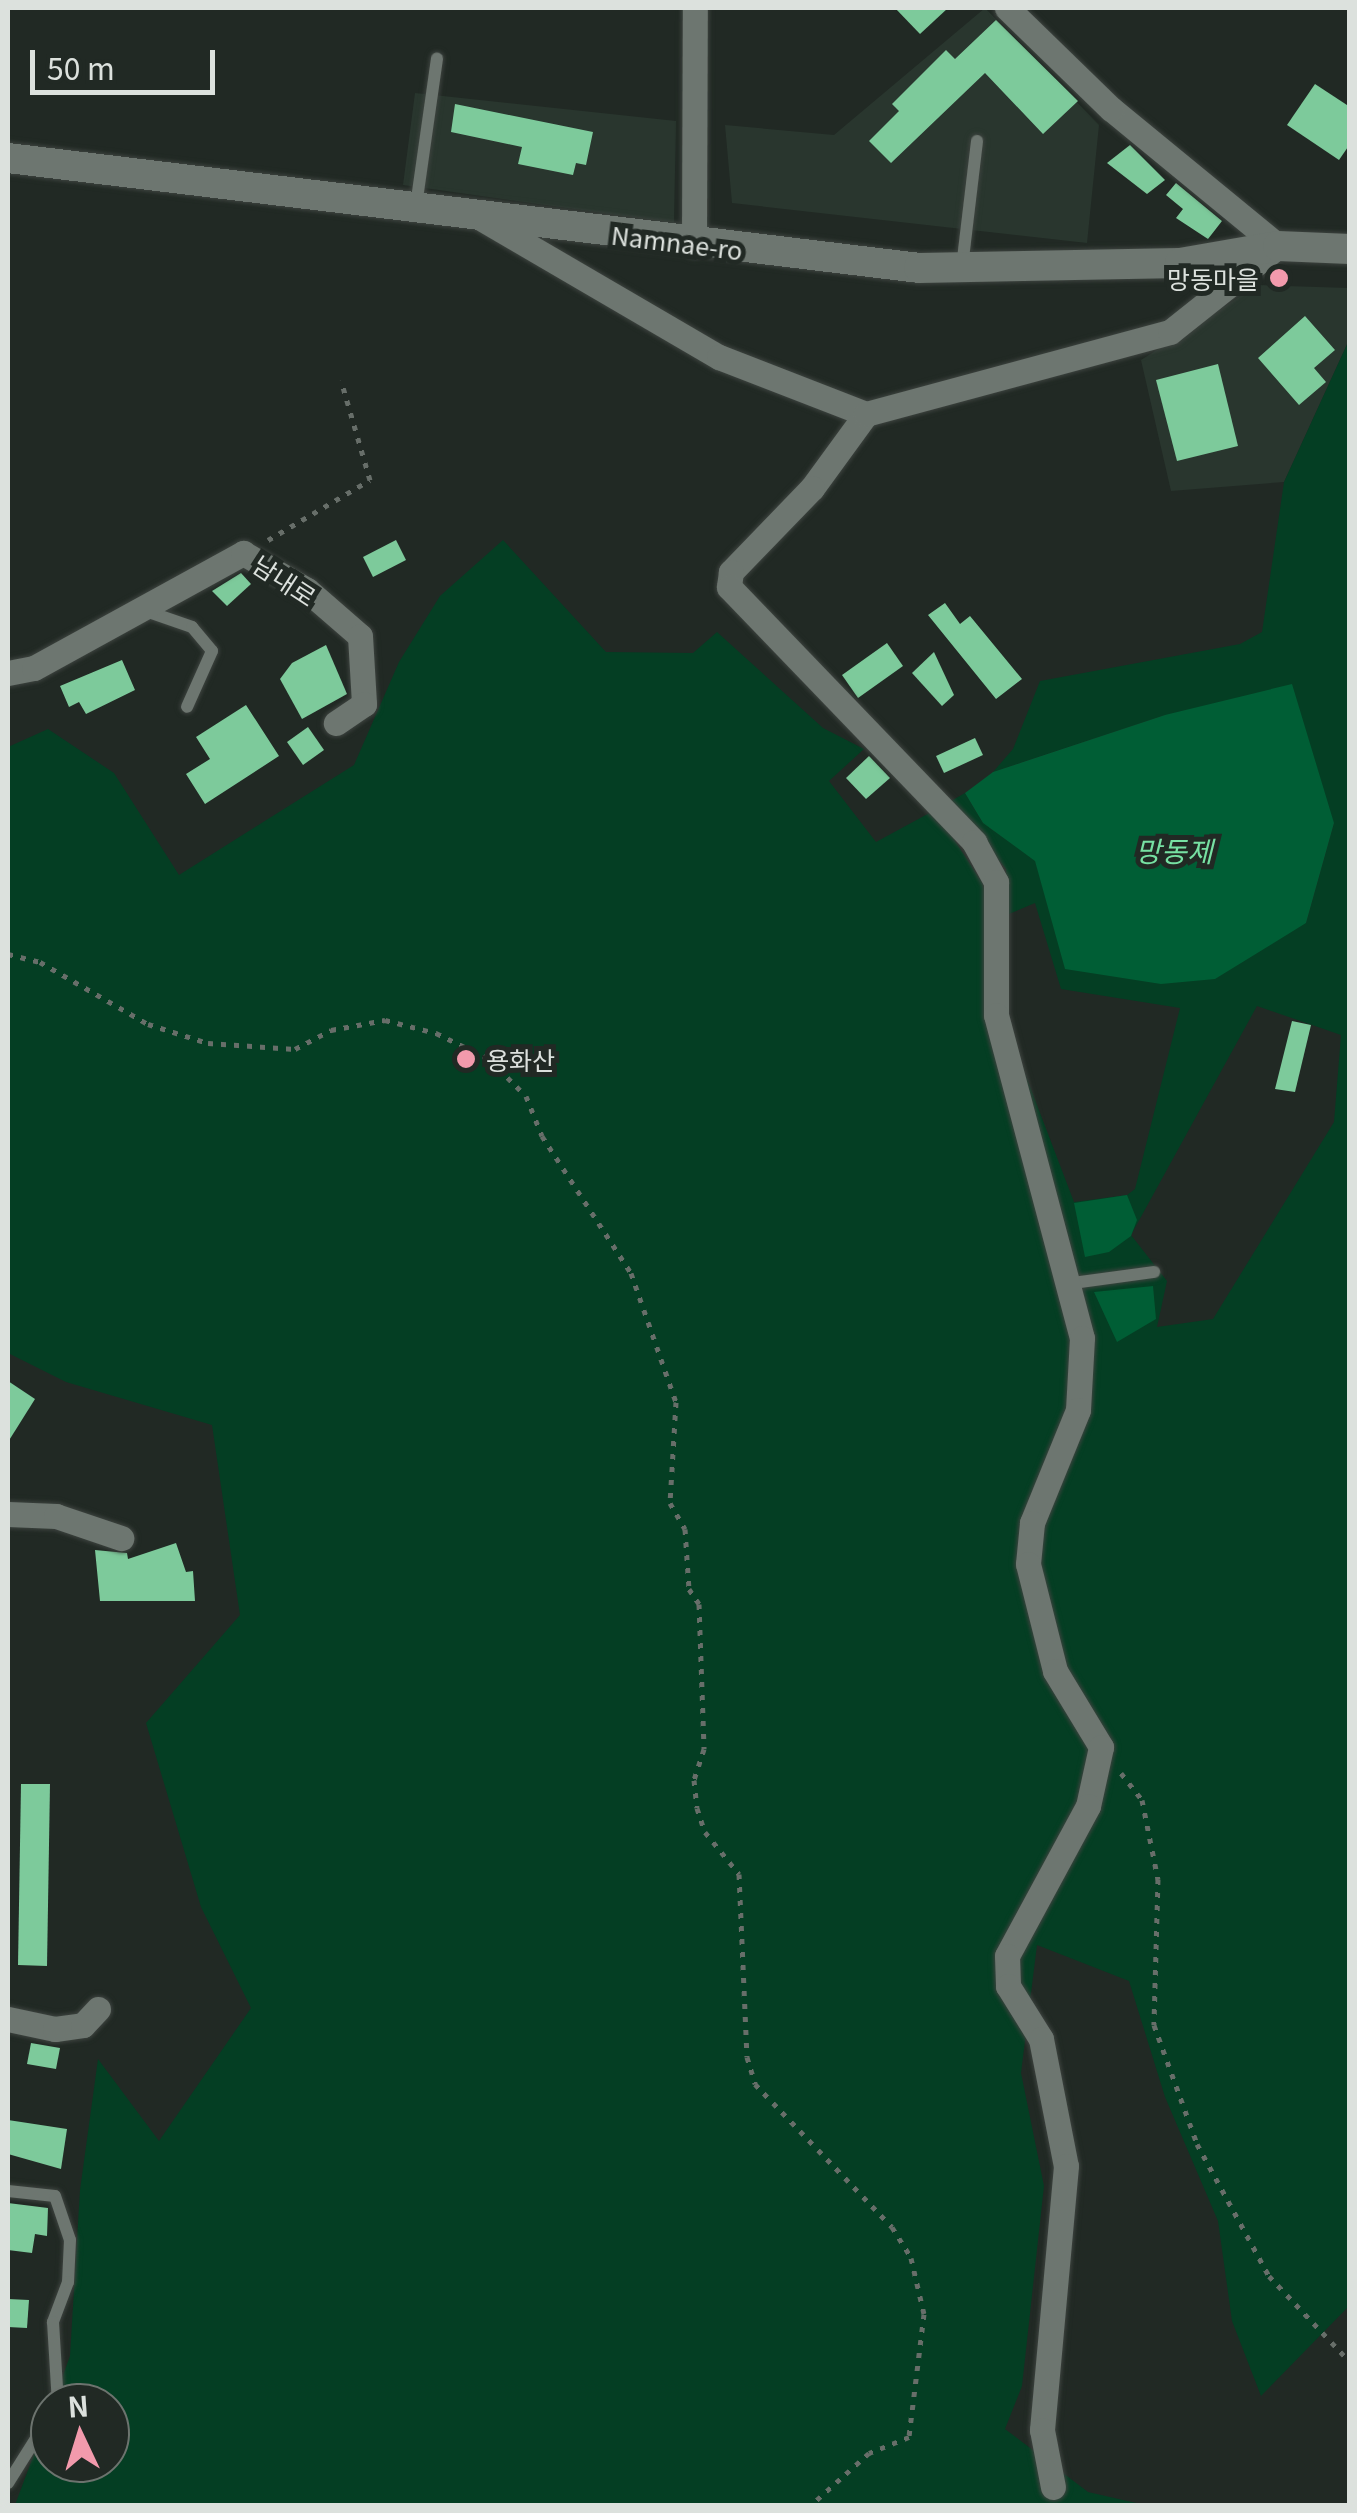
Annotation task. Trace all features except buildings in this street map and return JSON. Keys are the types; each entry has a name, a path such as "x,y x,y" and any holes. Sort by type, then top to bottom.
{"street":[{"path":"694,245 695,8"},
{"path":"480,217 718,357 866,414 1170,332 1278,246 1111,109 1007,8"},
{"name":"Namnae-ro","path":"8,158 694,245 962,267 1180,263 1278,246 1350,249"},
{"path":"866,414 812,488 731,572 729,587 974,842 996,882 996,1016 1082,1338 1078,1410 1032,1522 1028,1564 1055,1671 1101,1747 1088,1806 1007,1956 1008,1986 1042,2039 1066,2166 1042,2430 1052,2486"},
{"name":"남내로","path":"8,673 34,668 244,552 306,590 360,636 364,704 336,723"},
{"path":"8,1514 56,1516 121,1538"},
{"path":"8,2019 56,2029 83,2025 98,2008"}],"lane":[{"path":"416,209 437,58"},
{"path":"962,267 977,142"},
{"path":"141,609 192,627 212,651 187,707"},
{"path":"1066,1284 1154,1272"},
{"path":"8,2191 55,2196 70,2240 68,2282 53,2322 57,2383"},
{"path":"8,2483 30,2448"}],"path":[{"path":"244,552 370,480 341,380"},
{"path":"8,954 40,962 148,1024 208,1043 295,1049 331,1030 385,1020 436,1033 489,1059 526,1096 542,1136 631,1273 676,1402 670,1503 685,1529 689,1589 699,1604 704,1750 694,1780 696,1808 705,1832 739,1874 747,2057 755,2084 892,2227 911,2258 924,2314 910,2437 869,2453 810,2506"},
{"path":"1101,1747 1142,1800 1158,1880 1154,2025 1197,2144 1269,2276 1350,2362"}],"shaded area":[{"path":"985,8 1099,125 1087,243 732,203 725,125 834,135"},
{"path":"415,93 676,121 674,223 403,185"},
{"path":"1258,285 1349,288 1349,340 1284,482 1171,491 1141,360"},
{"path":"1349,340 1349,2306 1261,2396 1232,2321 1218,2221 1165,2097 1129,1981 1037,1945 1021,2073 1044,2186 1022,2386 1005,2429 1088,2492 1145,2505 15,2505 30,2465 30,2483 130,2483 130,2383 60,2383 70,2356 80,2190 98,2059 159,2141 251,2008 201,1907 146,1723 240,1615 212,1425 66,1382 8,1353 8,747 48,729 114,773 179,875 354,765 399,662 440,596 503,540 606,652 693,653 717,632 823,728 864,749 829,781 876,842 935,810 983,884 1011,1037 1074,1202 1127,1195 1135,1189 1180,1008 1061,989 1035,903 1004,916 1006,869 951,801 965,793 983,823 1035,860 1063,948 1306,923 1334,823 1165,715 993,772 1013,749 1040,681 1240,644 1262,632 1284,482","holes":["1257,1006 1341,1035 1334,1122 1213,1319 1157,1327 1167,1281 1131,1235"]}],"water":[{"name":"망동제","path":"1292,684 1334,823 1306,923 1215,979 1161,984 1065,969 1035,861 983,823 965,793 993,772 1165,715"},
{"path":"1127,1195 1137,1220 1131,1236 1109,1252 1085,1257 1074,1203"},
{"path":"1153,1286 1156,1319 1117,1342 1094,1292"}],"place":[{"name":"망동마을","path":"1279,278"},
{"name":"용화산","path":"466,1059"}]}
